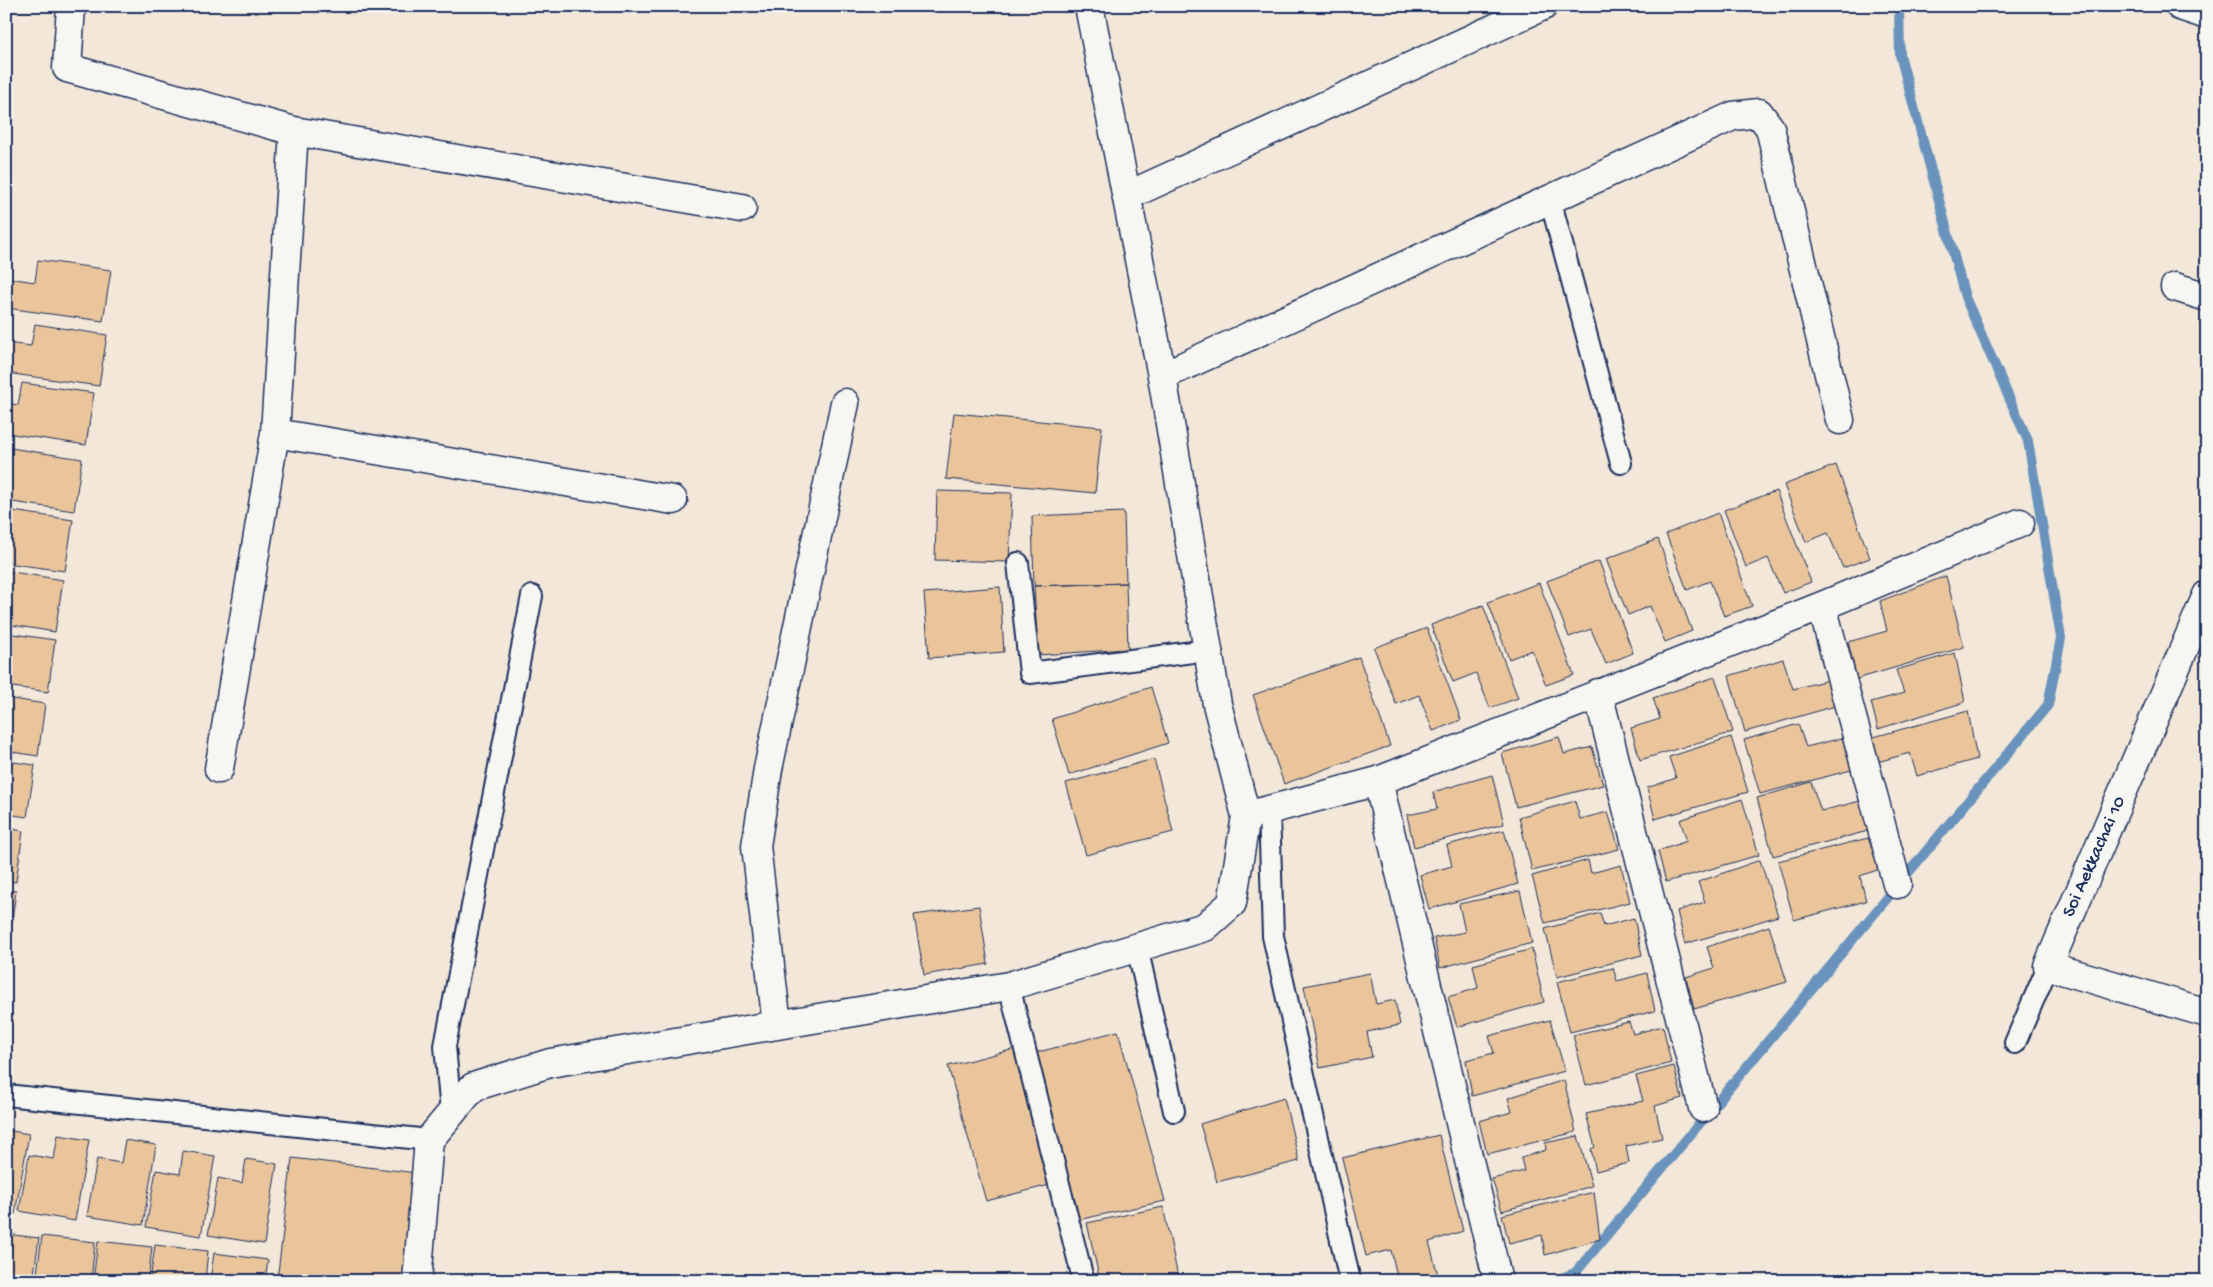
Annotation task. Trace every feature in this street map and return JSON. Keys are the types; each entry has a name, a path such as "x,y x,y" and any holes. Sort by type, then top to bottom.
{"street":[{"path":"71,6 66,68 294,131 742,208"},
{"path":"417,1281 429,1140 473,1087 550,1063 1009,986 1205,927 1232,903 1257,813 1217,704 1162,376 1089,6"},
{"path":"1127,196 1543,6"},
{"path":"2180,6 2207,16"},
{"path":"1162,376 1733,116 1759,113 1770,128 1840,420"},
{"path":"219,769 274,433 294,131"},
{"path":"2175,287 2207,297"},
{"path":"777,1025 756,846 768,768 845,403"},
{"path":"274,433 673,500"},
{"path":"1257,813 1378,781 1822,606 2020,524"},
{"name":"Soi Aekkachai 10","path":"2048,966 2207,595"},
{"path":"1822,606 1897,884"},
{"path":"1598,693 1703,1108"},
{"path":"1378,781 1498,1281"},
{"path":"2048,966 2207,1014"}],"lane":[{"path":"1550,199 1621,463"},
{"path":"1018,563 1030,673 1208,650"},
{"path":"451,1114 445,1046 532,596"},
{"path":"1257,813 1273,936 1350,1281"},
{"path":"1137,947 1174,1111"},
{"path":"2015,1043 2048,966"},
{"path":"1009,986 1082,1274"},
{"path":"6,1095 429,1140"}],"building":[{"path":"38,260 111,270 103,321 6,308 9,278 35,282"},
{"path":"35,324 107,335 99,386 6,373 6,343 31,346"},
{"path":"22,383 94,393 86,445 6,433 6,403 18,405"},
{"path":"954,413 1102,427 1095,493 946,479"},
{"path":"10,448 82,459 74,511 6,501 6,471"},
{"path":"1836,465 1870,558 1843,568 1828,533 1806,542 1784,485"},
{"path":"937,491 1012,493 1009,562 935,560"},
{"path":"1776,491 1811,582 1783,593 1768,558 1746,567 1724,510"},
{"path":"6,510 73,520 65,571 6,563"},
{"path":"1124,512 1126,583 1034,586 1032,516"},
{"path":"1718,513 1752,606 1724,616 1710,581 1687,590 1666,534"},
{"path":"1658,539 1692,631 1665,642 1650,606 1628,615 1606,559"},
{"path":"1599,561 1633,653 1606,664 1591,629 1569,637 1547,581"},
{"path":"6,571 63,580 55,632 6,624"},
{"path":"1946,576 1964,647 1857,679 1848,642 1887,631 1880,601"},
{"path":"1126,583 1128,649 1038,655 1034,586"},
{"path":"1539,583 1574,675 1546,685 1532,650 1509,659 1488,602"},
{"path":"1000,587 1004,652 929,658 924,593"},
{"path":"1483,605 1518,698 1490,708 1476,673 1453,682 1431,625"},
{"path":"1427,628 1461,720 1433,731 1419,695 1396,704 1374,648"},
{"path":"6,633 55,640 48,692 6,686"},
{"path":"1955,653 1965,702 1878,729 1871,702 1904,693 1896,670"},
{"path":"1359,657 1390,746 1284,784 1253,695"},
{"path":"1783,659 1793,689 1832,679 1839,705 1745,732 1729,676"},
{"path":"1715,677 1733,732 1640,760 1631,728 1660,719 1653,698"},
{"path":"1151,687 1168,743 1069,775 1052,719"},
{"path":"6,698 45,704 38,756 6,751"},
{"path":"1968,711 1977,759 1917,776 1910,753 1877,762 1870,738"},
{"path":"1798,724 1806,747 1846,737 1855,769 1760,794 1744,740"},
{"path":"1559,737 1564,754 1592,747 1603,785 1516,807 1502,753"},
{"path":"1731,737 1748,792 1655,819 1647,788 1676,778 1669,757"},
{"path":"1154,759 1173,832 1086,855 1066,783"},
{"path":"6,761 35,765 27,817 6,814"},
{"path":"1492,775 1504,824 1414,847 1407,815 1437,809 1433,792"},
{"path":"1811,782 1821,811 1860,801 1868,831 1773,856 1757,798"},
{"path":"1742,799 1759,855 1666,882 1658,851 1687,841 1680,820"},
{"path":"1575,801 1580,819 1608,812 1619,849 1532,871 1519,817"},
{"path":"6,828 23,831 16,882 6,881"},
{"path":"1504,830 1518,884 1429,909 1420,875 1452,866 1447,845"},
{"path":"1868,838 1880,869 1860,876 1866,901 1794,920 1778,861"},
{"path":"1588,860 1591,873 1621,865 1630,902 1545,923 1532,876"},
{"path":"1760,860 1778,916 1685,944 1677,911 1705,902 1698,882"},
{"path":"6,890 16,891 9,943 6,943"},
{"path":"1520,891 1532,943 1440,968 1434,938 1465,932 1459,904"},
{"path":"979,906 988,964 924,975 914,915"},
{"path":"1600,913 1604,926 1634,918 1642,955 1557,977 1545,929"},
{"path":"1769,926 1787,982 1694,1009 1686,977 1714,968 1707,947"},
{"path":"1532,949 1544,1002 1457,1027 1448,997 1478,988 1473,965"},
{"path":"1613,968 1617,981 1647,973 1655,1011 1570,1032 1557,982"},
{"path":"1370,973 1376,1004 1395,1000 1400,1025 1367,1032 1372,1057 1320,1068 1304,986"},
{"path":"1550,1020 1565,1071 1472,1096 1466,1060 1494,1053 1489,1036"},
{"path":"1629,1022 1633,1034 1663,1026 1671,1063 1586,1085 1573,1035"},
{"path":"1118,1031 1165,1201 1073,1221 1031,1054"},
{"path":"1015,1049 1050,1185 986,1201 948,1066"},
{"path":"1674,1066 1682,1098 1655,1106 1662,1138 1626,1146 1629,1163 1596,1171 1591,1149 1595,1147 1586,1114 1643,1101 1636,1076"},
{"path":"1564,1080 1576,1132 1487,1154 1479,1121 1512,1112 1508,1098"},
{"path":"1284,1098 1299,1161 1217,1182 1200,1124"},
{"path":"6,1130 29,1134 15,1214 6,1213"},
{"path":"58,1135 89,1140 75,1221 19,1211 29,1155 54,1159"},
{"path":"1439,1135 1463,1231 1429,1242 1439,1279 1398,1281 1391,1250 1366,1256 1342,1158"},
{"path":"1578,1136 1592,1186 1502,1211 1492,1179 1524,1171 1521,1158 1546,1150 1545,1143"},
{"path":"125,1140 156,1145 143,1225 87,1216 97,1159 121,1163"},
{"path":"183,1151 215,1156 201,1236 146,1227 156,1170 180,1174"},
{"path":"292,1158 417,1173 403,1281 277,1281"},
{"path":"246,1159 277,1164 264,1244 208,1235 218,1178 242,1183"},
{"path":"1594,1192 1600,1239 1545,1255 1542,1235 1509,1243 1502,1215"},
{"path":"1163,1207 1179,1281 1100,1281 1087,1223"},
{"path":"6,1234 39,1238 33,1281 6,1281"},
{"path":"42,1236 95,1242 91,1281 36,1281"},
{"path":"98,1241 152,1247 148,1281 93,1281"},
{"path":"155,1245 208,1251 205,1281 150,1281"},
{"path":"214,1253 268,1260 265,1281 210,1281"}],"waterway":[{"path":"1554,1281 1575,1273 2048,705 2061,638 2028,441 1965,297 1900,55 1899,6"}]}
